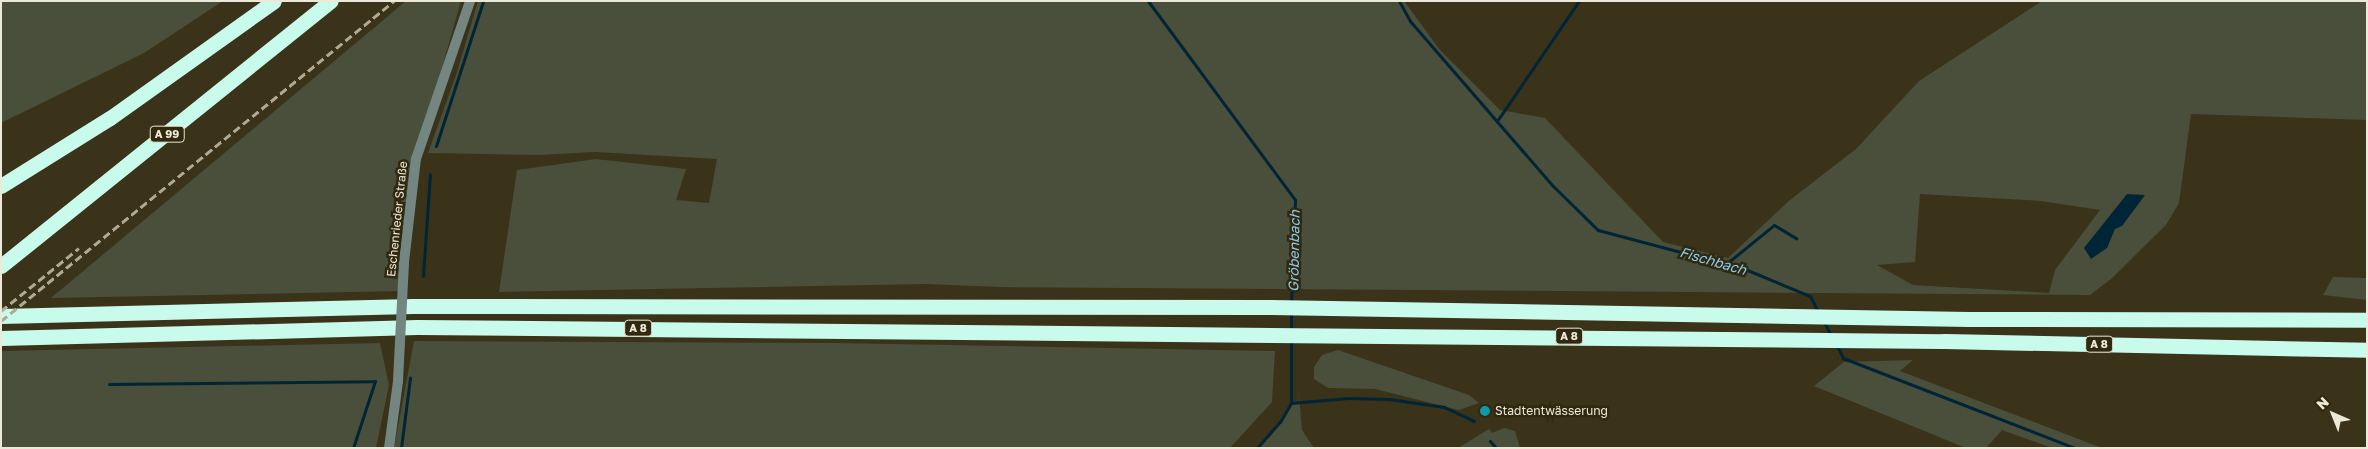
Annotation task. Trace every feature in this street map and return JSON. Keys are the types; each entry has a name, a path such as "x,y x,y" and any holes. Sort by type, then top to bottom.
{"highway":[{"path":"1,186 110,118 274,1"},
{"name":"A 99","path":"1,266 331,1"},
{"name":"A 8","path":"1,316 413,306 1270,307 1812,316 2367,320"},
{"name":"A 8","path":"1,338 417,327 1826,339 2367,350"}],"street":[{"name":"Eschenrieder Straße","path":"389,448 398,381 404,262 416,159 470,1"}],"green space":[{"path":"1,1 223,1 144,53 1,123"},
{"path":"406,1 461,1 416,159 402,291 51,298"},
{"path":"478,1 1404,1 1440,50 1500,110 1545,118 1663,242 1728,258 1790,200 1856,149 1919,81 2042,1 2367,1 2367,120 2191,114 2179,203 2166,225 2111,279 2090,295 998,287 927,284 499,292 517,170 596,159 686,169 676,200 709,203 717,159 595,152 539,155 428,153 457,72","holes":["1920,194 2041,201 2100,210 2055,270 2049,293 1913,285 1877,265 1915,262"]},
{"path":"2333,277 2367,278 2367,300 2323,295"},
{"path":"414,341 836,343 1275,351 1272,402 1230,448 394,448"},
{"path":"380,343 389,385 376,448 1,448 1,351"},
{"path":"1338,350 1469,395 1479,403 1459,410 1375,389 1328,388 1314,379 1314,367 1322,355"},
{"path":"1913,360 1900,371 2102,448 2052,448 2002,430 1986,448 1966,448 1814,386 1844,362"},
{"path":"1298,384 1302,430 1314,448 1257,448 1280,422 1291,403 1299,402"},
{"path":"1504,428 1515,431 1520,448 1458,448 1489,429 1492,433"}],"water":[{"path":"2127,194 2145,195 2122,226 2115,229 2107,248 2091,259 2084,248"}],"waterway":[{"path":"436,146 483,1"},
{"name":"Gröbenbach","path":"1148,1 1295,200 1291,303"},
{"name":"Fischbach","path":"1399,1 1410,21 1553,186 1598,230 1745,269 1810,296 1818,312"},
{"path":"1497,121 1579,1"},
{"path":"423,276 430,174"},
{"path":"1726,264 1774,225 1796,238"},
{"name":"Gröbenbach","path":"1291,312 1291,331"},
{"name":"Fischbach","path":"1824,322 1831,336"},
{"name":"Gröbenbach","path":"1257,448 1280,422 1291,403 1291,340"},
{"name":"Fischbach","path":"1836,344 1843,358 2075,448"},
{"path":"401,448 410,378"},
{"path":"109,384 375,381 353,448"},
{"path":"1291,403 1348,398 1389,399 1444,407 1474,421"},
{"path":"1490,441 1496,448"}],"railway":[{"path":"1,321 394,1"},
{"path":"1,311 79,248"}],"place":[{"name":"Stadtentwässerung","path":"1485,411"}]}
